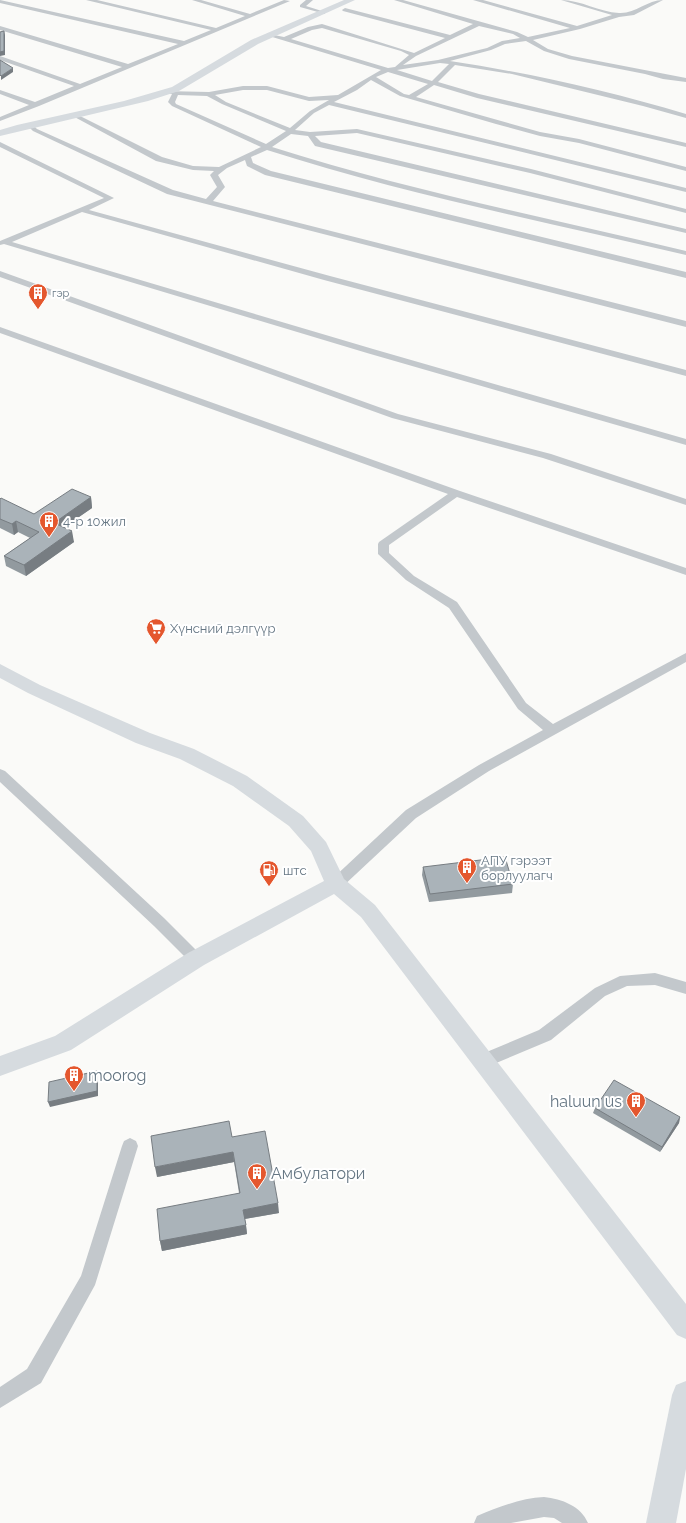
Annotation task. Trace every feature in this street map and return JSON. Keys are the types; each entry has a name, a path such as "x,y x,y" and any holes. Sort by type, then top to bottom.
{"street":[{"path":"89,0 214,29"},
{"path":"195,0 251,16"},
{"path":"0,119 37,105 78,86 287,0 323,13"},
{"path":"302,6 310,0"},
{"path":"0,133 29,124 166,92 192,80 231,55 271,35 351,0"},
{"path":"397,0 515,33 524,40 571,58 646,72 663,77 686,80"},
{"path":"476,0 578,28"},
{"path":"564,0 618,15"},
{"path":"72,114 159,159 193,168 219,169 248,158 266,148 290,132 312,112 355,89 371,77 386,70 396,67 438,62 489,48 504,42 524,40 578,28 618,15 632,14 660,0"},
{"path":"0,1 183,43"},
{"path":"345,10 450,37"},
{"path":"396,67 414,55 476,25 476,23"},
{"path":"285,39 310,28 322,26 403,50 414,55"},
{"path":"0,28 127,66"},
{"path":"271,35 386,70 419,78 432,84 477,96 552,112 614,129 686,144"},
{"path":"0,58 78,86"},
{"path":"438,62 512,72 645,104 686,116"},
{"path":"411,97 432,84 454,63"},
{"path":"371,77 402,95 540,134 579,141 686,169"},
{"path":"166,92 209,94 244,88 267,88 292,93 309,99 339,97"},
{"path":"0,92 37,105"},
{"path":"176,93 171,102 174,105 266,148 319,164 411,188 686,253"},
{"path":"209,94 224,103 290,132 310,134 357,131 531,171 686,211"},
{"path":"329,103 686,190"},
{"path":"29,124 34,130 170,192 686,324"},
{"path":"310,134 318,144 686,231"},
{"path":"0,144 110,198 2,242"},
{"path":"248,158 250,164 268,174 686,275"},
{"path":"208,202 221,187 214,175 219,169"},
{"path":"82,210 327,278 686,373"},
{"path":"2,242 370,351 686,442"},
{"path":"0,274 395,416 547,456 686,502"},
{"path":"0,330 686,572"},
{"path":"0,342 12,335"},
{"path":"456,492 383,544 384,554 410,578 453,605 522,706 553,731"},
{"path":"0,1066 62,1043 196,959 336,884 411,814 484,768 686,656"},
{"path":"0,670 34,689 143,738 187,754 240,781 296,821 318,847 336,884 368,911 686,1326"},
{"path":"0,774 153,916 196,959"},
{"path":"483,1061 545,1035 600,992 625,980 655,978 686,988"},
{"path":"0,1398 34,1376 89,1279 130,1146"},
{"path":"661,1523 686,1395"},
{"path":"484,1523 525,1508 541,1507 562,1510 578,1523"}],"building":[{"path":"4,31 4,51 0,52 0,32"},
{"path":"0,60 13,68 1,76 0,75"},
{"path":"72,489 91,497 54,523 72,531 24,565 4,556 39,532 16,521 12,524 0,519 1,498 34,514"},
{"name":"АПУ гэрээт борлуулагч","path":"505,857 513,884 430,894 423,867"},
{"name":"moorog","path":"97,1071 97,1091 48,1102 49,1082"},
{"name":"haluun us","path":"614,1080 680,1117 662,1147 595,1108"},
{"name":"Амбулатори","path":"229,1121 232,1137 265,1131 278,1203 243,1210 246,1225 160,1241 157,1209 240,1193 233,1152 155,1167 151,1136"}],"place":[{"name":"гэр","path":"38,310"},
{"name":"4-р 10жил","path":"49,538"},
{"name":"Хүнсний дэлгүүр","path":"156,645"},
{"name":"АПУ гэрээт борлуулагч","path":"467,884"},
{"name":"штс","path":"269,887"},
{"name":"moorog","path":"74,1092"},
{"name":"haluun us","path":"636,1118"},
{"name":"Амбулатори","path":"257,1190"}]}
